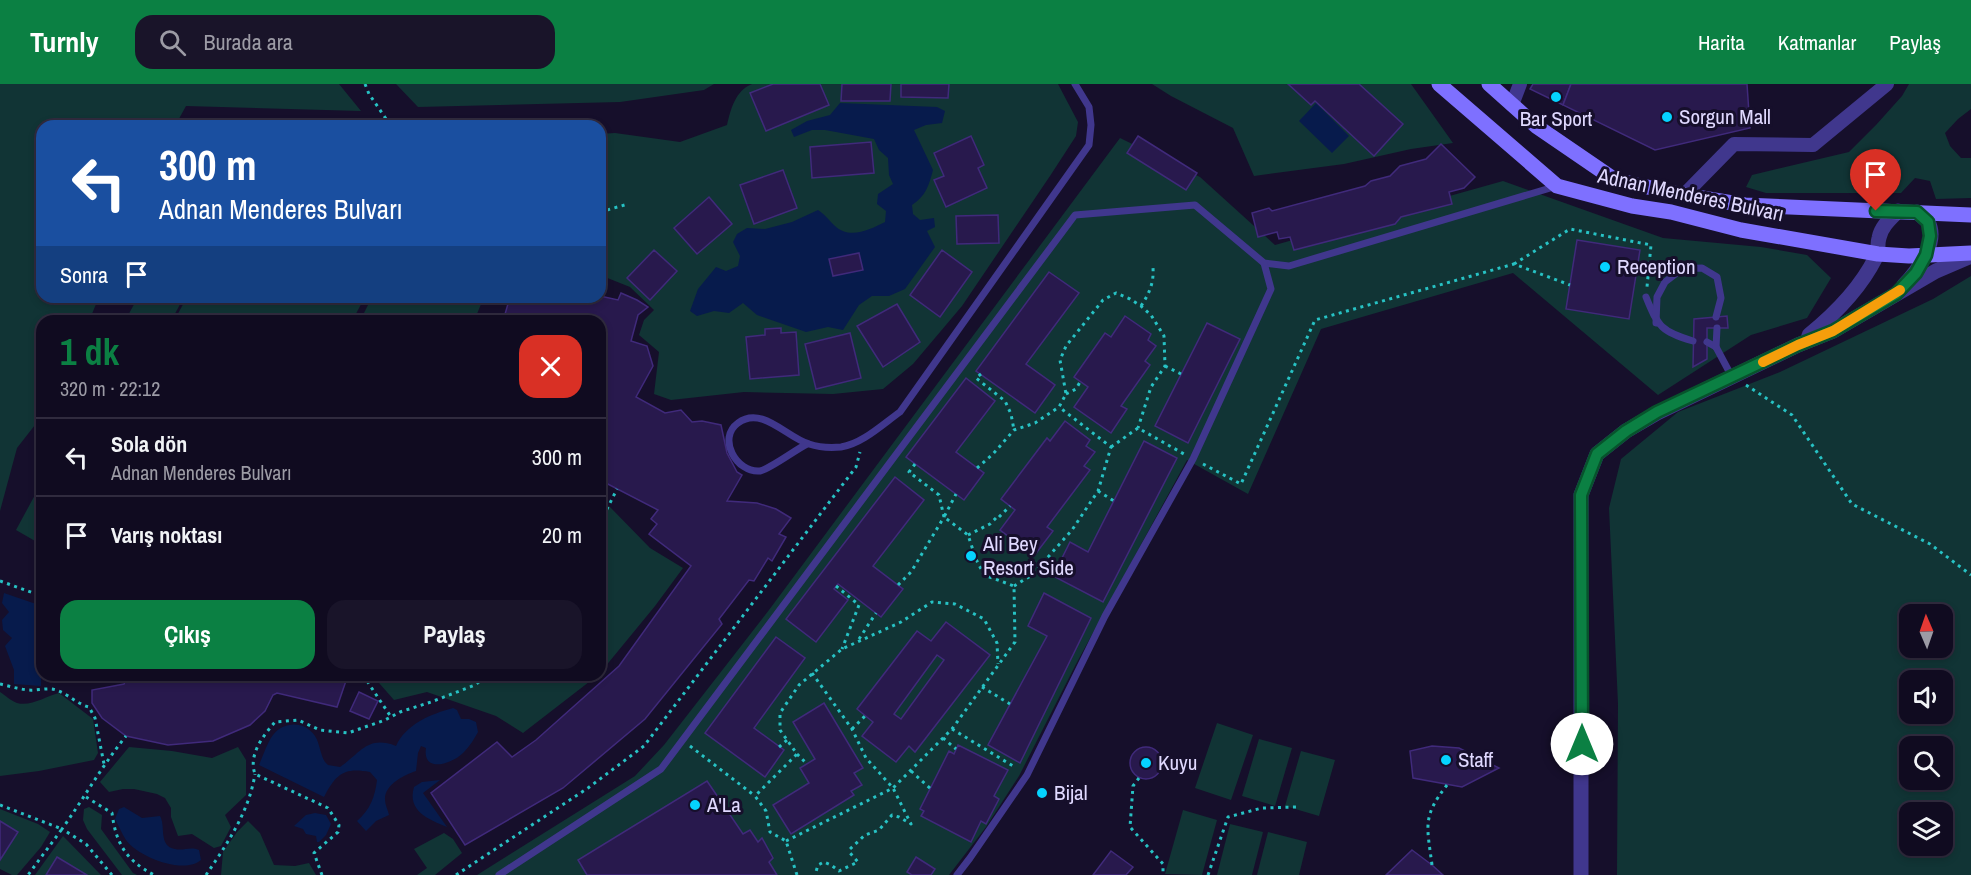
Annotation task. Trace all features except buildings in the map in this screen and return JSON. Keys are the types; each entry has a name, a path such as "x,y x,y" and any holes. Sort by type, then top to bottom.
{"main road":[{"name":"Adnan Menderes Bulvarı","path":"1439,84 1557,186 1741,230 1878,254 1971,255"},
{"name":"Adnan Menderes Bulvarı","path":"1489,84 1536,126 1615,180 1745,205 1971,215"}],"street":[{"path":"1512,105 1520,84"},
{"path":"1684,195 1734,144 1812,145 1887,84"},
{"path":"1798,345 1828,320 1847,299 1878,254 1879,238 1885,224 1898,212"},
{"path":"1896,294 1916,273 1926,255 1930,236 1928,222 1917,212"},
{"path":"1581,875 1581,495 1597,454 1626,431 1657,412 1798,345 1833,331 1936,271 1971,255"}],"lane":[{"path":"807,444 766,470 753,471 740,464 731,452 729,443 733,426 741,420 753,418 764,419 807,444 842,447 863,438 900,412 1089,145 1092,125 1089,107 1075,84"},
{"path":"499,875 661,769 1075,215 1195,205 1264,263 1288,266 1557,186"},
{"path":"957,875 1027,775 1105,616 1193,459 1271,289 1264,263"},
{"path":"1656,323 1658,297 1665,282 1682,269 1702,268 1717,276 1721,298 1716,316"},
{"path":"1646,297 1656,323 1673,336 1693,341"},
{"path":"1716,328 1716,347 1732,376"},
{"path":"1707,342 1716,347"}],"path":[{"path":"365,84 387,120"},
{"path":"606,210 628,204"},
{"path":"1138,428 1241,484 1314,320 1514,264 1570,229 1651,245 1646,297"},
{"path":"1514,264 1570,285"},
{"path":"1141,306 1149,293 1153,268"},
{"path":"1153,275 1158,275"},
{"path":"915,464 909,472 939,495 944,517 968,535 984,575 1014,585 1032,575 1072,530 1098,491 1111,447 1138,428 1151,387 1165,366 1164,336 1151,315 1130,299 1116,294 1103,300 1066,346 1060,360 1066,394"},
{"path":"1165,366 1181,374"},
{"path":"981,374 976,378 1005,401 1011,414 1014,430"},
{"path":"1732,376 1792,414 1852,504 1930,544 1971,575"},
{"path":"977,468 1014,430 1035,423 1059,407 1066,394 1076,389 1080,382"},
{"path":"1059,407 1111,447"},
{"path":"456,875 588,788 644,746 856,467 863,438"},
{"path":"606,512 618,489"},
{"path":"1098,491 1114,501"},
{"path":"898,585 911,572 956,494"},
{"path":"968,535 990,524 1010,506"},
{"path":"0,581 36,594"},
{"path":"786,841 893,788 952,729 1015,642 1014,585"},
{"path":"836,586 859,604 842,649"},
{"path":"807,764 797,754 780,729 780,714 799,685 842,649 901,622 932,602 955,604 984,619 997,643 998,664"},
{"path":"858,641 876,613"},
{"path":"812,673 852,729 867,758 893,788 911,824 892,815 879,830 865,835 850,849 850,853 858,862 839,871 824,862 818,865 815,875"},
{"path":"367,681 391,717"},
{"path":"206,875 243,816 253,789 255,774 252,766 258,744 275,722 298,720 320,730 348,733 475,686 481,681"},
{"path":"0,684 23,690 41,691 52,688 68,695 81,705 89,707 95,718 104,764"},
{"path":"982,687 1010,704"},
{"path":"852,729 865,716"},
{"path":"952,729 1013,766"},
{"path":"28,875 86,797 104,764 126,736"},
{"path":"943,738 956,749"},
{"path":"683,739 704,758 755,796 766,811 770,832 786,841 797,875"},
{"path":"779,747 788,740"},
{"path":"755,796 797,754"},
{"path":"911,771 931,789"},
{"path":"255,774 328,808 333,815 339,825 338,832 314,853 322,875"},
{"path":"1139,778 1133,786 1130,827 1163,864 1163,875"},
{"path":"1432,865 1428,816 1435,800 1447,785"},
{"path":"86,797 112,813 114,828 128,857 154,875"},
{"path":"0,805 62,829 86,844 112,875"},
{"path":"1209,875 1228,817 1262,808 1296,807"}],"green space":[{"path":"0,84 339,84 361,111 186,106 178,120 36,120 36,303 96,303 92,315 36,315 36,424 17,448 0,511"},
{"path":"396,84 714,84 704,90 620,102 418,107"},
{"path":"752,84 1058,84 1078,122 1076,136 962,306 913,364 883,389 833,394 744,392 671,400 654,394 659,352 639,335 644,320 654,310 630,287 606,277 606,134 680,142 727,125 732,107 741,91"},
{"path":"1152,84 1411,84 1453,143 1411,149 1344,164 1254,176 1233,128"},
{"path":"1909,84 1971,84 1971,109 1945,133 1950,146 1961,158 1971,158 1971,198 1936,199 1930,181 1915,178 1901,193 1766,193 1746,187 1752,175 1849,152 1902,96"},
{"name":"Ali Bey Resort Side","path":"1120,138 1200,177 1275,245 1503,181 1663,238 1761,247 1807,255 1831,278 1807,318 1751,335 1658,395 1513,273 1321,329 1248,494 1187,460 1076,664 1019,776 986,827 949,875 477,875 635,776 664,745 769,610"},
{"path":"1971,276 1971,875 1617,875 1618,704 1609,508 1621,459 1678,412 1780,372 1933,299"},
{"path":"135,303 181,303 174,315 128,315"},
{"path":"184,303 362,303 355,315 177,315"},
{"path":"369,303 482,303 476,315 363,315"},
{"path":"36,493 36,542 16,530"},
{"path":"606,505 650,548 683,568 606,666"},
{"path":"377,681 590,681 523,733 496,716 427,692 394,700"},
{"path":"0,692 22,704 59,693 93,719 98,753 94,760 0,776"},
{"path":"1217,723 1253,735 1231,800 1195,788"},
{"path":"1259,739 1292,748 1275,806 1242,796"},
{"path":"129,747 212,758 238,747 246,760 246,795 225,815 231,827 221,846 214,848 192,834 178,836 171,817 171,808 165,798 157,794 134,789 109,792 100,782"},
{"path":"1301,751 1335,760 1319,816 1285,806"},
{"path":"89,807 102,815 101,829 133,873 137,875 122,875 87,829 83,820 84,809"},
{"path":"0,809 38,824 50,832 41,847 17,875 0,869"},
{"path":"1183,810 1217,820 1202,875 1165,874"},
{"path":"248,821 260,833 274,865 295,866 309,863 316,875 221,875 223,852"},
{"path":"1230,824 1263,832 1252,875 1217,875"},
{"path":"1268,832 1307,842 1299,875 1257,875"},
{"path":"444,833 453,839 462,853 435,875 417,875 427,868 414,849"},
{"path":"63,836 101,875 35,875"}],"water":[{"path":"840,103 937,107 945,111 942,123 926,125 914,130 933,170 926,190 921,198 912,205 913,214 920,220 934,218 935,227 927,231 935,247 905,289 889,296 872,296 859,305 843,330 828,327 806,332 757,315 743,303 729,313 714,311 697,316 690,311 698,289 716,267 726,271 738,266 740,256 733,242 737,234 747,228 765,229 792,222 818,210 835,226 847,232 860,232 885,222 886,211 877,204 878,194 893,184 889,175 888,158 879,150 874,139 825,130 812,130 794,137 791,130 807,121 830,115"},
{"path":"1316,103 1349,136 1332,153 1299,121"},
{"path":"4,593 36,604 34,616 36,616 36,681 41,681 41,686 14,684 14,670 5,646 12,638 3,630 2,620 9,612 2,603"},
{"path":"453,708 457,710 461,719 476,722 478,732 470,745 453,760 439,764 429,761 426,748 421,746 416,771 401,778 388,790 385,804 389,815 376,821 366,831 357,821 369,808 375,792 377,780 370,772 354,771 342,774 324,797 259,765 273,735 288,725 300,725 311,731 317,739 325,762 328,765 340,767 371,744 386,743 396,746 400,738 420,721"},
{"path":"440,780 423,793 447,827 426,817 416,808 414,802 414,787 422,782"},
{"path":"124,807 142,818 160,816 166,844 175,849 199,850 201,860 184,866 173,865 140,852 126,840 115,819 119,809"},
{"path":"315,813 326,815 331,824 326,835 319,842 316,836 306,834 303,829 294,826 306,815"}],"slow traffic":[{"path":"1763,362 1833,331 1900,290"}],"place":[{"name":"Bar Sport","path":"1556,97"},
{"name":"Sorgun Mall","path":"1667,117"},
{"name":"Reception","path":"1605,267"},
{"name":"Ali Bey Resort Side","path":"971,556"},
{"name":"Staff","path":"1446,760"},
{"name":"Kuyu","path":"1146,763"},
{"name":"Bijal","path":"1042,793"},
{"name":"A'La","path":"695,805"}],"route":[{"path":"1582,744 1581,495 1597,454 1626,431 1657,412 1798,345 1833,331 1896,294 1916,273 1926,255 1930,236 1928,222 1917,212 1876,211"}]}
